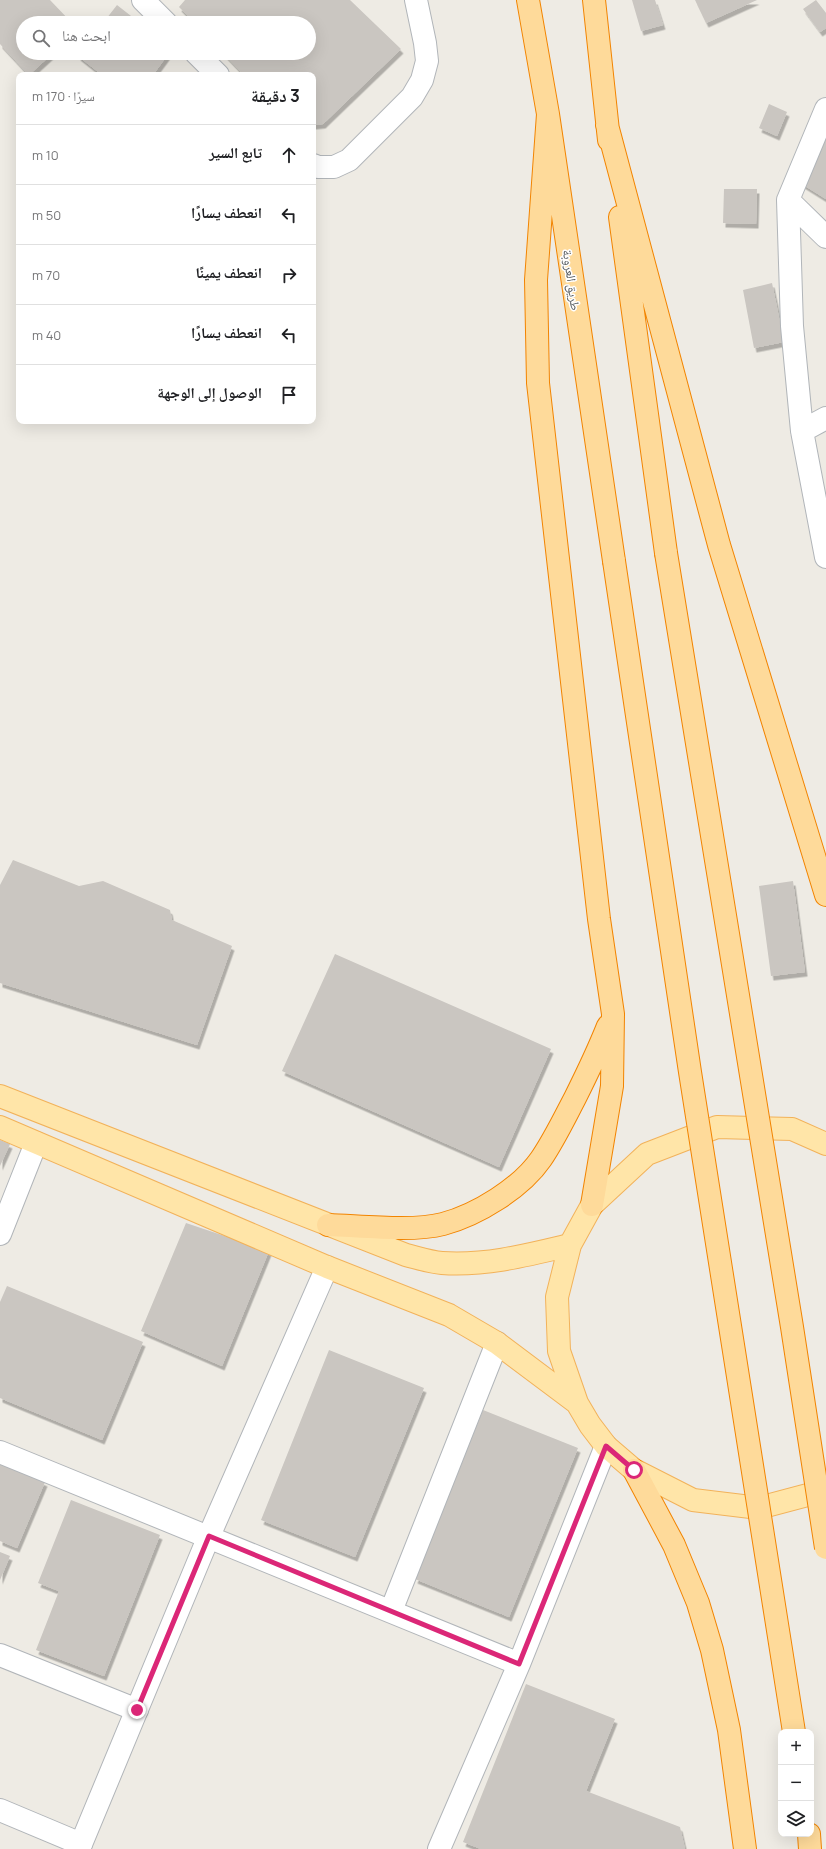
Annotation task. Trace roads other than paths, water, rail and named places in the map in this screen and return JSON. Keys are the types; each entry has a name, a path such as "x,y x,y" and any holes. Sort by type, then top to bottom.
{"highway":[{"name":"طريق العروبة","path":"528,0 548,114 692,1087 794,1729"},
{"path":"594,0 607,125 666,553 792,1327 826,1548"},
{"path":"548,114 536,280 538,382 599,919 613,1014 612,1086 592,1205"},
{"path":"607,125 719,545 826,896"},
{"path":"328,1225 403,1228 442,1224 480,1210 513,1188 540,1161 558,1132 594,1063 613,1014"},
{"path":"634,1470 674,1545 698,1603 712,1650 729,1730 746,1849"},
{"path":"809,1837 810,1849"}],"main road":[{"path":"0,1096 406,1255 440,1263 484,1262 515,1258 570,1245"},
{"path":"0,1127 327,1267 449,1315 497,1343 577,1403"},
{"path":"826,1144 792,1129 717,1127 647,1154 592,1205 570,1245 557,1297 559,1351 577,1403 590,1425 606,1446 634,1470 693,1500 759,1508 826,1490"}],"street":[{"path":"316,166 334,167 349,160 412,97 422,80 427,61 425,43 416,0"},
{"path":"203,60 215,72"},
{"path":"826,109 788,200 792,326 802,431 826,557"},
{"path":"788,200 826,237"},
{"path":"802,431 826,418"},
{"path":"0,1234 36,1143"},
{"path":"0,1810 80,1847 209,1536 327,1267"},
{"path":"391,1611 497,1343"},
{"path":"438,1849 519,1664 606,1446"},
{"path":"0,1452 209,1536 519,1664"},
{"path":"0,1655 137,1710"}]}
